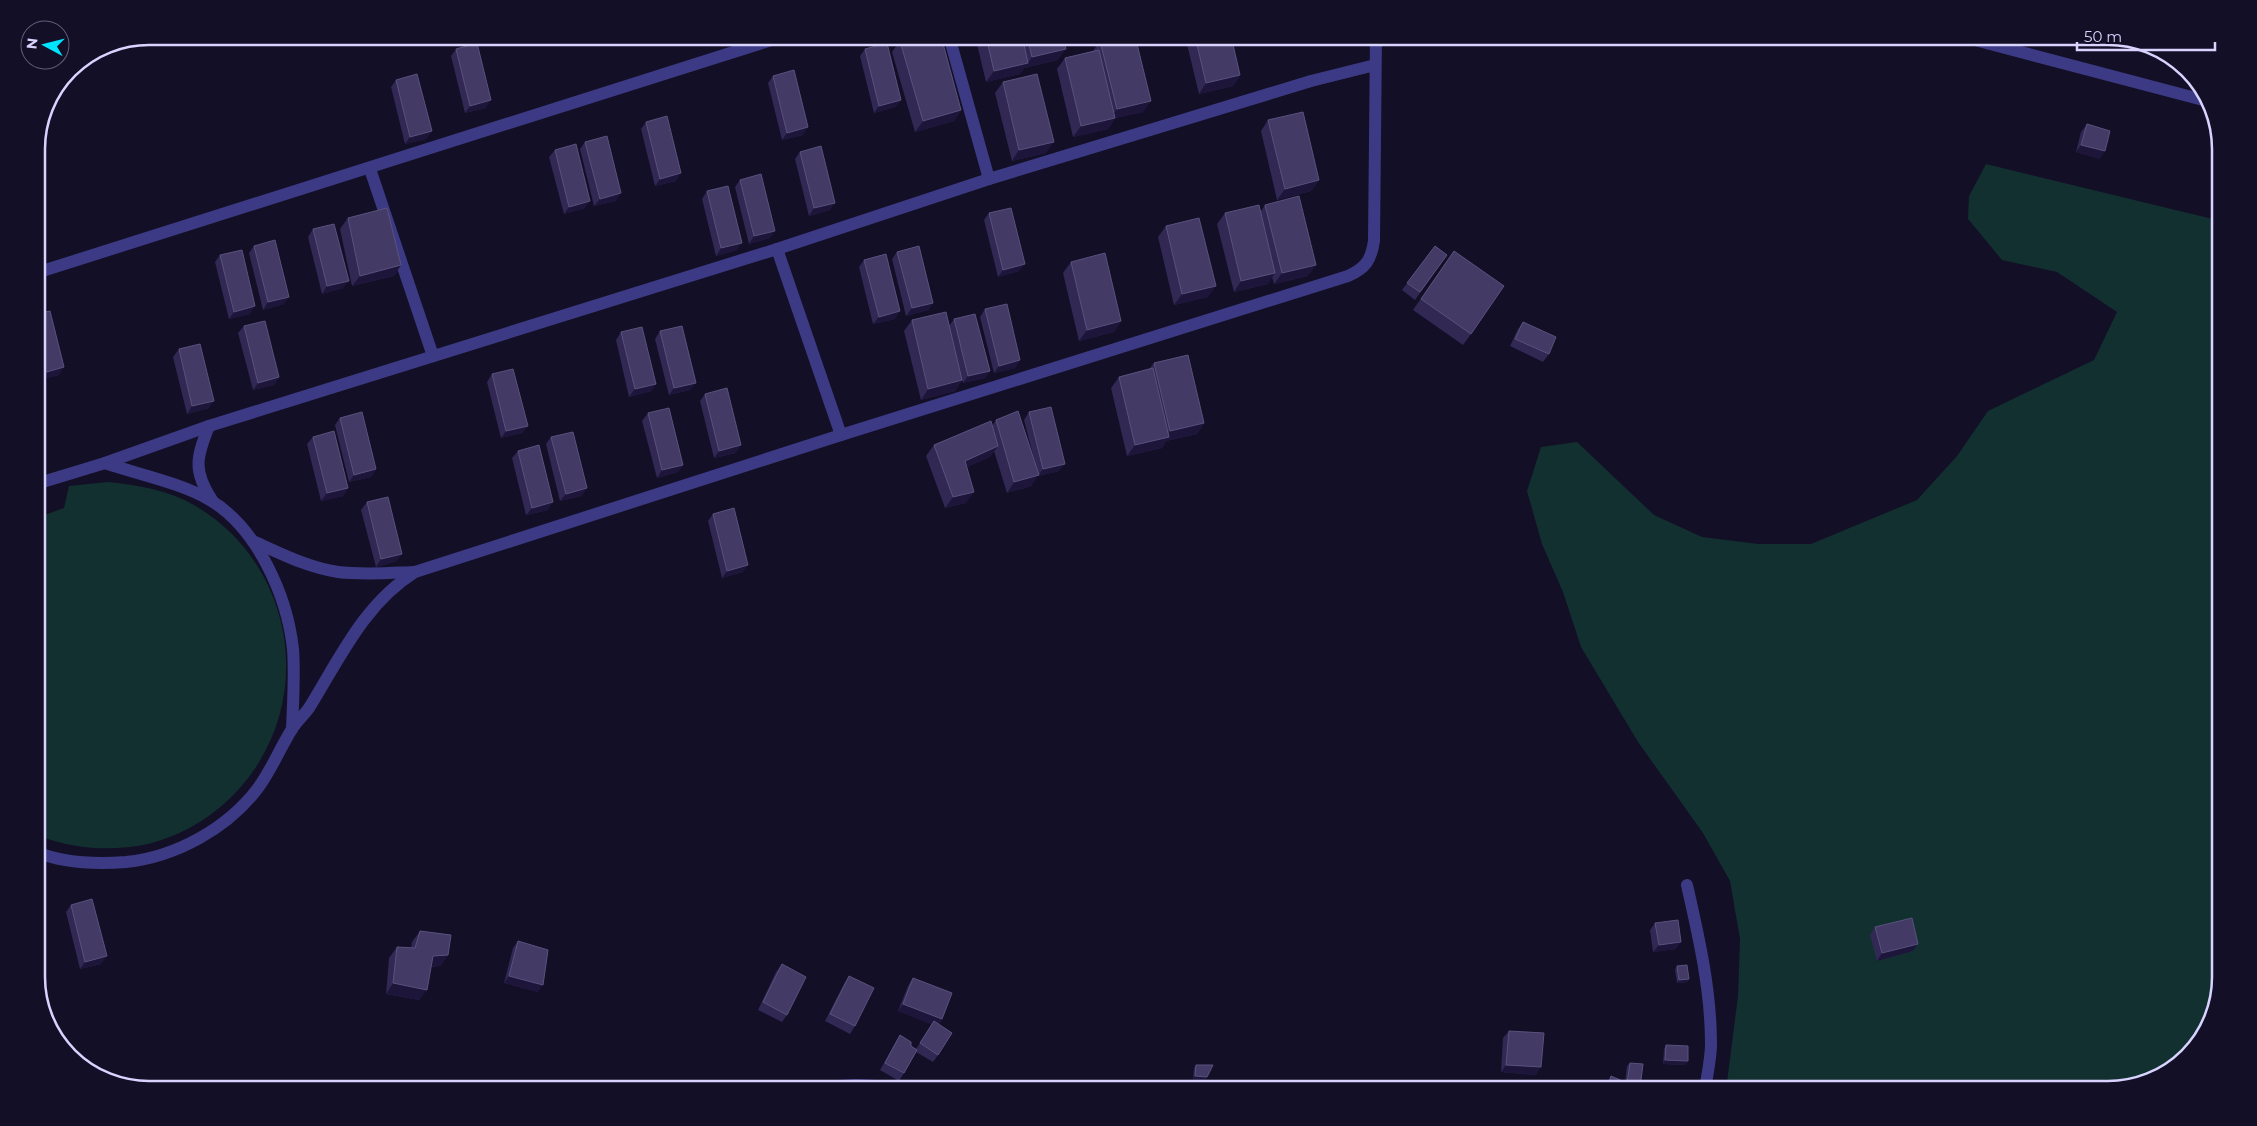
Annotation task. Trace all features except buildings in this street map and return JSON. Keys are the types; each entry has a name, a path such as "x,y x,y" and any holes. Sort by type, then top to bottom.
{"street":[{"path":"45,271 756,45"},
{"path":"952,45 989,179"},
{"path":"255,542 301,562 336,572 358,574 415,572 842,434 1360,271 1371,258 1374,241 1376,45"},
{"path":"1994,45 2199,99"},
{"path":"45,481 105,463 208,426 777,249 989,179 1311,81 1375,65"},
{"path":"370,169 433,356"},
{"path":"777,249 842,434"},
{"path":"208,426 200,449 197,469 203,486 212,500 255,542 268,563 282,602 292,646 292,729"},
{"path":"105,463 212,500"},
{"path":"45,854 79,861 112,863 136,861 160,855 182,846 215,827 246,803 272,767 292,729 308,710 353,634 372,609 392,588 415,572"},
{"path":"1686,885 1705,970 1711,1046 1706,1081"}],"green space":[{"path":"1986,164 2212,219 2212,977 2208,1004 2195,1035 2177,1055 2166,1064 2142,1076 2122,1080 1727,1081 1738,996 1740,939 1730,881 1703,833 1638,742 1581,647 1563,592 1542,544 1527,491 1541,447 1577,442 1654,515 1702,537 1758,544 1811,544 1917,500 1957,456 1988,411 2094,360 2117,312 2057,272 2002,260 1968,219 1969,196"},
{"path":"108,482 142,487 163,492 194,505 225,528 251,556 269,588 281,623 286,659 284,696 274,733 256,767 235,794 209,816 180,833 148,844 120,848 91,848 45,838 45,515 64,508 69,486"}]}
